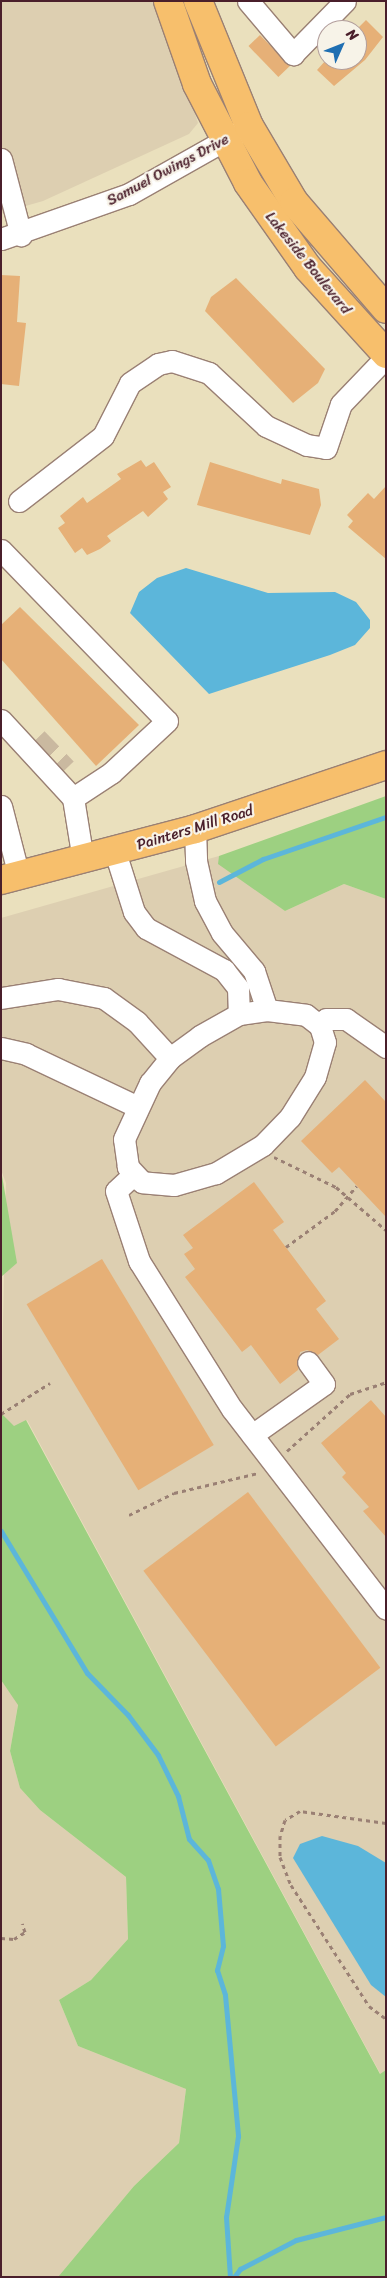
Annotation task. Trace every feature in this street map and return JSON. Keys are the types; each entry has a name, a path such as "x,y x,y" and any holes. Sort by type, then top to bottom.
{"main road":[{"name":"Lakeside Boulevard","path":"168,1 197,84 223,141 271,220 386,355"},
{"name":"Lakeside Boulevard","path":"198,1 249,126 294,202 386,309"},
{"name":"Painters Mill Road","path":"10,878 115,852 195,829 386,765"}],"street":[{"path":"248,1 292,54 345,1"},
{"name":"Samuel Owings Drive","path":"11,237 129,194 249,126"},
{"path":"1,159 11,237"},
{"path":"18,500 103,436 130,383 158,364 172,362 209,373 266,426 307,445 326,448 341,404 386,355"},
{"path":"1,550 167,721 111,773 69,785"},
{"path":"1,720 28,739 69,785 83,860"},
{"path":"3,816 10,878"},
{"path":"195,829 196,861 205,901 222,933 246,958 266,1010"},
{"path":"115,852 134,912 146,928 227,974 238,988 239,1014"},
{"path":"227,974 246,958"},
{"path":"1,998 58,989 104,998 137,1022 170,1058"},
{"path":"266,1010 292,1010 320,1026 326,1042 315,1077 290,1117 264,1145 216,1173 182,1184 156,1187 133,1175 123,1151 136,1106 170,1058 239,1014 266,1010"},
{"path":"320,1026 326,1019 346,1019 386,1047"},
{"path":"1,1048 26,1054 136,1106"},
{"path":"133,1175 116,1191 139,1262 252,1435 386,1609"},
{"path":"252,1435 324,1384 308,1362"}],"path":[{"path":"264,1145 278,1162 350,1196 386,1230"},
{"path":"286,1247 350,1196 357,1186"},
{"path":"1,1414 50,1383"},
{"path":"386,1823 300,1811 285,1820 280,1836 280,1857 291,1885 369,2006 386,2019"},
{"path":"1,1938 14,1939 25,1932 22,1923"}],"shaded area":[{"path":"1,1 158,1 198,123 189,134 43,201 1,213"},
{"path":"219,856 221,863 285,911 344,884 386,899 386,2070 381,2075 27,1420 14,1427 1,1413 6,1183 1,1170 1,918"},
{"path":"1,1680 18,1704 10,1751 20,1788 40,1810 126,1877 128,1939 91,1980 59,2000 78,2046 186,2089 179,2143 134,2186 58,2277 1,2277"}],"green space":[{"path":"386,796 386,899 344,884 285,911 218,864 219,856"},
{"path":"1,1170 17,1263 1,1277"},
{"path":"1,1413 14,1426 26,1420 380,2074 386,2070 386,2277 58,2277 134,2186 179,2143 186,2089 78,2046 59,2000 91,1980 128,1939 126,1877 40,1810 20,1788 10,1751 18,1705 1,1680"}],"water":[{"path":"186,568 268,593 335,592 356,602 370,620 370,628 355,645 330,655 209,694 130,613 139,592 157,578"},
{"path":"322,1836 358,1846 386,1863 386,1997 371,1985 293,1858 300,1844"}],"building":[{"path":"367,21 383,37 367,57"},
{"path":"260,35 290,66 278,77 248,46"},
{"path":"317,70 353,70 334,86"},
{"path":"1,275 20,276 17,322 26,323 19,386 1,384"},
{"path":"236,278 325,369 318,383 293,403 205,311 211,297"},
{"path":"141,460 146,467 154,462 171,487 163,492 168,499 148,517 143,511 107,536 111,541 100,549 87,555 82,548 75,553 58,528 65,523 60,516 83,497 87,503 121,479 117,474"},
{"path":"210,462 281,484 282,479 319,489 321,505 310,535 197,505"},
{"path":"386,486 386,559 348,527 353,521 347,515 368,493 374,499"},
{"path":"20,607 139,725 96,766 1,659 1,625"},
{"path":"365,1080 386,1102 386,1217 339,1167 332,1173 301,1141"},
{"path":"254,1182 284,1222 273,1230 326,1301 316,1309 339,1339 318,1355 307,1350 300,1352 298,1370 280,1384 251,1345 242,1352 185,1277 195,1269 184,1254 193,1248 183,1235"},
{"path":"102,1259 214,1445 138,1490 27,1304"},
{"path":"371,1400 386,1417 386,1537 363,1511 369,1507 342,1477 346,1473 321,1443"},
{"path":"248,1492 380,1668 276,1747 143,1571"}],"waterway":[{"path":"219,882 263,859 386,817"},
{"path":"1,1531 87,1673 128,1715 158,1755 178,1796 189,1839 208,1860 218,1889 223,1946 217,1970 225,1995 238,2136 226,2217 230,2277"},
{"path":"234,2277 240,2269 296,2240 386,2217"}],"tunnel":[{"path":"37,738 66,768"}]}
